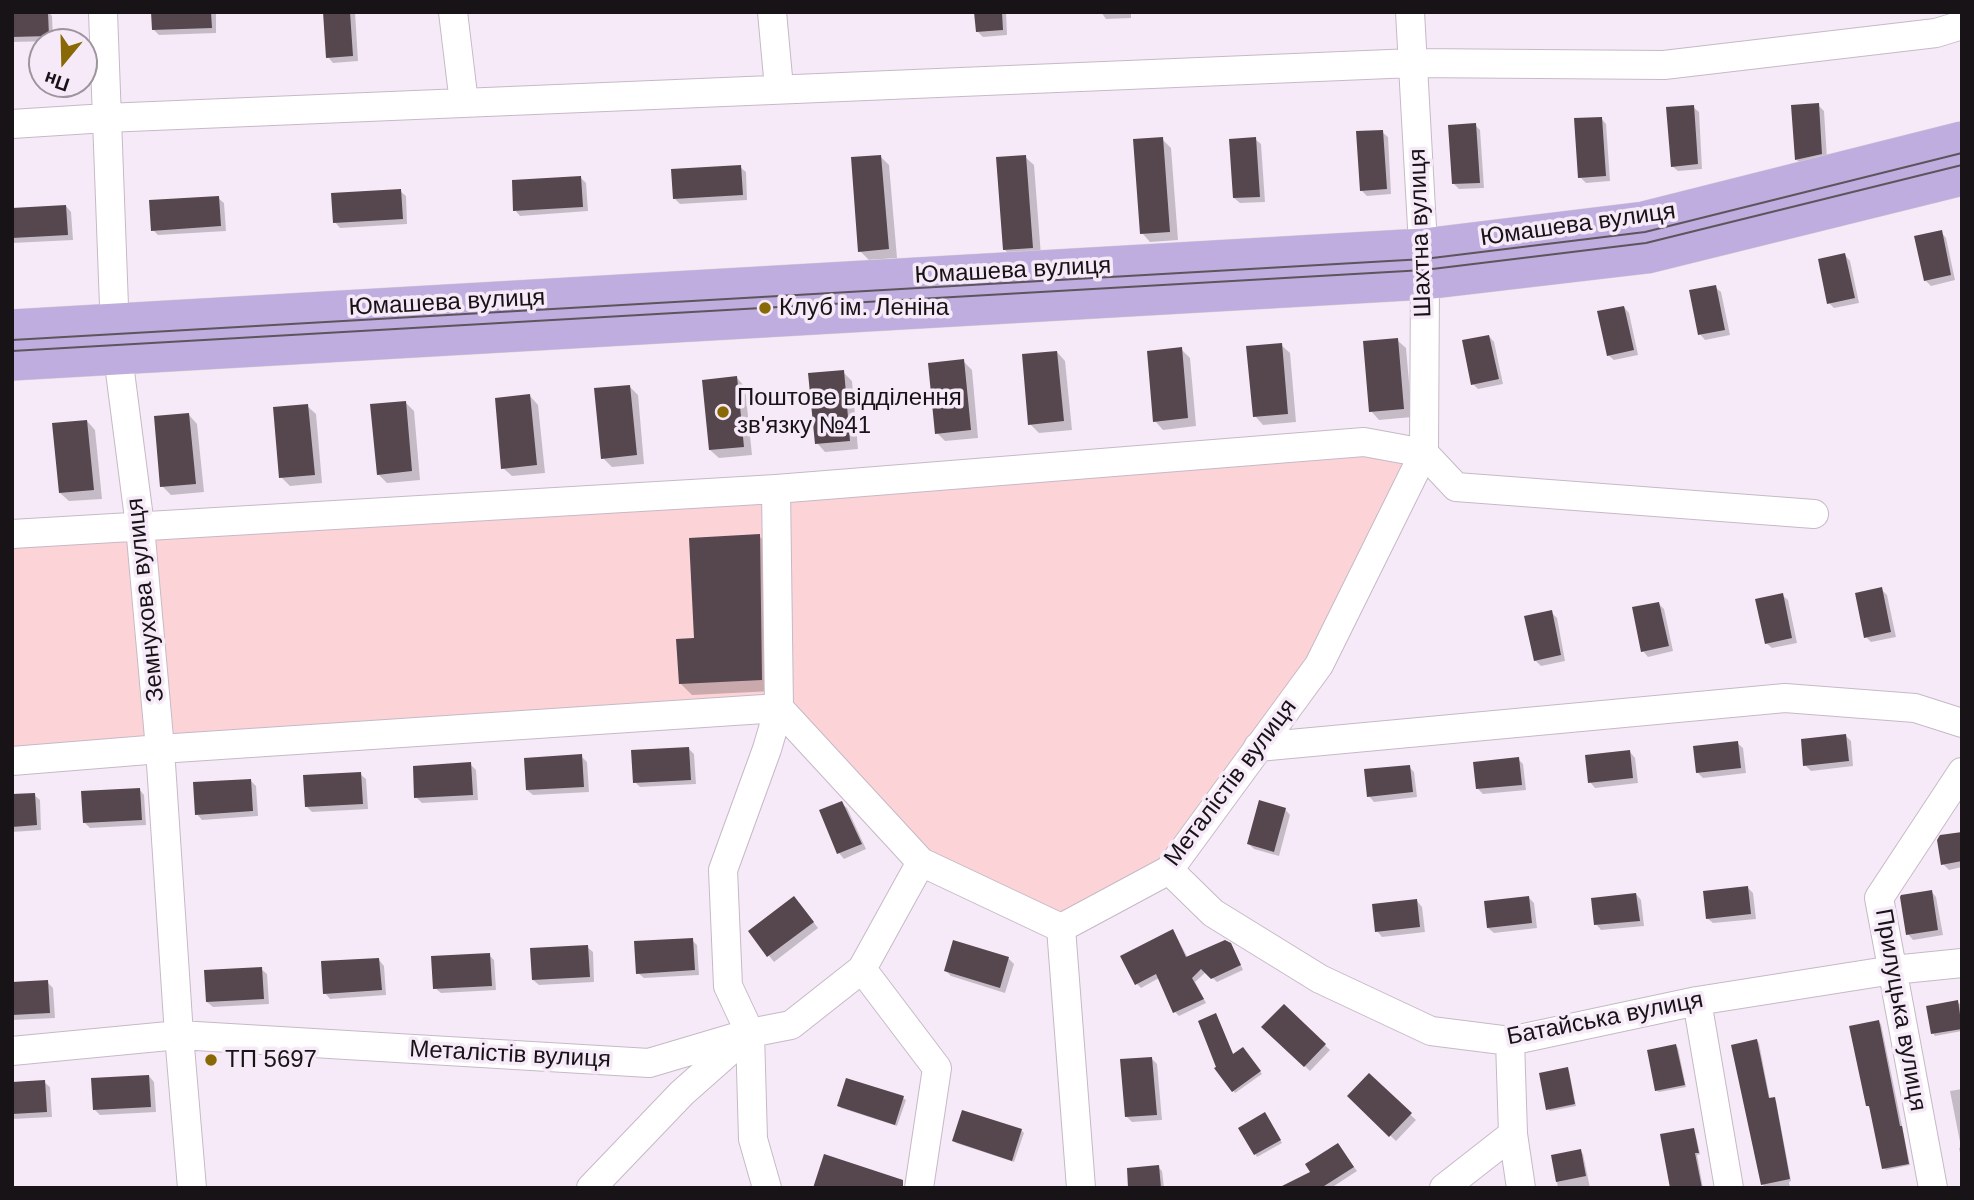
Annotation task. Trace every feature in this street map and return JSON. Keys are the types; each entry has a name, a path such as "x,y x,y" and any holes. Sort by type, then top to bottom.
{"main road":[{"name":"Юмашева вулиця","path":"1424,264 1644,220 1962,140"},
{"name":"Юмашева вулиця","path":"12,328 116,338 1424,264 1647,255 1962,177"},
{"name":"Юмашева вулиця","path":"12,362 116,338"}],"street":[{"name":"Земнухова вулиця","path":"103,12 116,338 140,526 160,749 192,1188"},
{"path":"453,12 464,103"},
{"path":"772,12 779,88"},
{"name":"Шахтна вулиця","path":"1410,12 1424,264 1424,453"},
{"path":"12,124 779,88 1413,63 1664,65 1936,33 1962,25"},
{"path":"12,534 776,489 1364,442 1424,453 1456,487 1814,514"},
{"name":"Металістів вулиця","path":"1061,928 1169,870 1319,665 1424,453"},
{"path":"766,1188 753,1139 750,1033 728,986 723,870 779,708 776,489"},
{"path":"1258,747 1785,698 1916,708 1962,723"},
{"path":"12,761 779,708"},
{"path":"779,708 921,862 1061,928 1081,1188"},
{"name":"Прилуцька вулиця","path":"1933,1188 1879,898 1962,772"},
{"name":"Металістів вулиця","path":"12,1051 179,1035 649,1063 750,1033 791,1024 862,969 921,862"},
{"name":"Батайська вулиця","path":"1169,870 1213,914 1320,979 1431,1031 1510,1041 1698,1001 1893,970 1962,963"},
{"path":"862,969 937,1068 919,1188"},
{"path":"1698,1001 1729,1188"},
{"path":"591,1188 682,1093 750,1033"},
{"path":"1510,1041 1513,1134 1521,1188"},
{"path":"1444,1188 1513,1134"}],"shaded area":[{"path":"1360,452 1409,461 1308,657 1160,860 1061,916 927,852 781,696 12,753 12,546"}],"building":[{"path":"12,12 48,12 49,28 28,28 28,37 12,37"},
{"path":"151,12 211,12 212,28 152,30"},
{"path":"323,12 350,12 353,56 326,58"},
{"path":"974,12 1002,12 1003,30 976,32"},
{"path":"1819,103 1822,154 1795,160 1791,105"},
{"path":"1694,105 1698,164 1671,167 1666,107"},
{"path":"1602,117 1606,176 1578,178 1574,118"},
{"path":"1476,123 1480,183 1452,184 1448,125"},
{"path":"1383,130 1387,189 1360,191 1356,131"},
{"path":"1163,137 1170,232 1140,234 1133,139"},
{"path":"1256,137 1260,197 1233,198 1229,139"},
{"path":"881,155 889,249 858,252 851,157"},
{"path":"1026,155 1033,248 1003,250 996,157"},
{"path":"741,165 743,195 673,199 671,169"},
{"path":"581,176 583,207 513,211 512,180"},
{"path":"401,189 403,219 333,223 331,193"},
{"path":"219,196 221,226 151,231 149,200"},
{"path":"66,205 68,235 12,238 12,208"},
{"path":"1942,230 1951,275 1924,281 1914,236"},
{"path":"1845,253 1855,298 1827,304 1818,259"},
{"path":"1716,285 1725,330 1698,335 1689,290"},
{"path":"1624,306 1634,350 1607,356 1597,311"},
{"path":"1489,335 1499,379 1471,385 1462,340"},
{"path":"1398,338 1404,409 1369,412 1363,341"},
{"path":"1282,343 1288,414 1253,417 1246,346"},
{"path":"1182,347 1188,418 1153,422 1147,351"},
{"path":"1057,351 1064,421 1028,425 1022,354"},
{"path":"964,359 971,430 935,434 928,363"},
{"path":"844,370 850,441 815,444 808,373"},
{"path":"737,376 744,447 709,450 702,380"},
{"path":"630,385 637,455 601,459 594,388"},
{"path":"530,394 537,465 501,469 495,398"},
{"path":"406,401 412,471 377,475 370,404"},
{"path":"308,404 315,475 279,478 273,407"},
{"path":"189,413 196,484 160,487 154,416"},
{"path":"87,420 94,490 59,493 52,423"},
{"path":"760,534 762,680 679,684 676,639 694,638 689,538"},
{"path":"1882,587 1891,632 1864,638 1855,593"},
{"path":"1783,593 1792,638 1765,644 1755,599"},
{"path":"1659,602 1669,646 1641,652 1632,607"},
{"path":"1552,610 1561,655 1534,661 1524,616"},
{"path":"1846,734 1849,761 1803,766 1801,739"},
{"path":"1738,741 1741,768 1696,773 1693,746"},
{"path":"689,747 691,780 633,783 631,750"},
{"path":"1630,750 1633,778 1588,783 1585,755"},
{"path":"582,754 584,787 526,790 524,758"},
{"path":"1519,757 1522,785 1476,789 1473,762"},
{"path":"471,762 473,795 414,798 413,766"},
{"path":"1410,765 1413,792 1367,797 1364,769"},
{"path":"361,772 363,804 305,807 303,775"},
{"path":"251,779 253,811 195,815 193,782"},
{"path":"140,788 142,820 83,823 81,791"},
{"path":"35,793 37,825 12,827 12,794"},
{"path":"1259,800 1286,808 1274,852 1247,844"},
{"path":"842,801 862,844 837,854 819,810"},
{"path":"1962,832 1962,861 1941,865 1937,840 1940,835"},
{"path":"1748,886 1751,914 1706,919 1703,891"},
{"path":"1932,890 1938,930 1906,935 1901,895"},
{"path":"1636,893 1640,921 1594,925 1591,898"},
{"path":"794,896 814,922 767,957 748,931"},
{"path":"1529,896 1532,923 1487,928 1484,901"},
{"path":"1417,899 1420,927 1375,932 1372,904"},
{"path":"1173,929 1186,957 1225,940 1231,943 1241,965 1211,979 1201,969 1192,978 1204,999 1173,1013 1156,974 1135,985 1120,956"},
{"path":"693,938 695,970 636,974 634,941"},
{"path":"953,940 1009,957 1000,988 944,971"},
{"path":"588,945 590,977 532,980 530,948"},
{"path":"490,953 492,986 433,989 431,956"},
{"path":"379,958 382,990 323,994 321,961"},
{"path":"262,967 264,999 206,1002 204,970"},
{"path":"48,980 50,1013 12,1015 12,982"},
{"path":"1958,1000 1962,1029 1931,1034 1926,1006"},
{"path":"1284,1004 1326,1044 1304,1067 1261,1027"},
{"path":"1216,1013 1233,1054 1243,1047 1261,1071 1232,1092 1214,1068 1216,1067 1198,1021"},
{"path":"1879,1020 1909,1164 1882,1169 1849,1026"},
{"path":"1757,1039 1769,1098 1775,1097 1790,1179 1761,1185 1731,1045"},
{"path":"1676,1044 1685,1085 1655,1091 1647,1050"},
{"path":"1152,1057 1157,1115 1125,1117 1120,1059"},
{"path":"1568,1067 1575,1104 1546,1110 1539,1073"},
{"path":"1369,1073 1412,1113 1389,1137 1347,1096"},
{"path":"149,1075 151,1107 93,1110 91,1078"},
{"path":"846,1078 904,1096 895,1125 837,1106"},
{"path":"45,1080 47,1112 12,1114 12,1082"},
{"path":"962,1110 1022,1129 1012,1161 952,1141"},
{"path":"1265,1112 1281,1140 1254,1155 1238,1128"},
{"path":"1694,1128 1699,1153 1695,1153 1702,1188 1670,1188 1660,1134"},
{"path":"1338,1143 1354,1167 1321,1188 1278,1188 1310,1172 1305,1164"},
{"path":"1581,1149 1586,1176 1556,1182 1551,1155"},
{"path":"824,1154 903,1180 903,1188 813,1188"},
{"path":"1159,1165 1161,1188 1128,1188 1127,1168"}],"tram line":[{"path":"12,340 1424,259 1645,232 1962,153"},
{"path":"12,351 1424,270 1646,243 1962,165"}],"place":[{"name":"Клуб ім. Леніна","path":"765,308"},
{"name":"Поштове відділення зв'язку №41","path":"723,412"},
{"name":"ТП 5697","path":"211,1060"}]}
